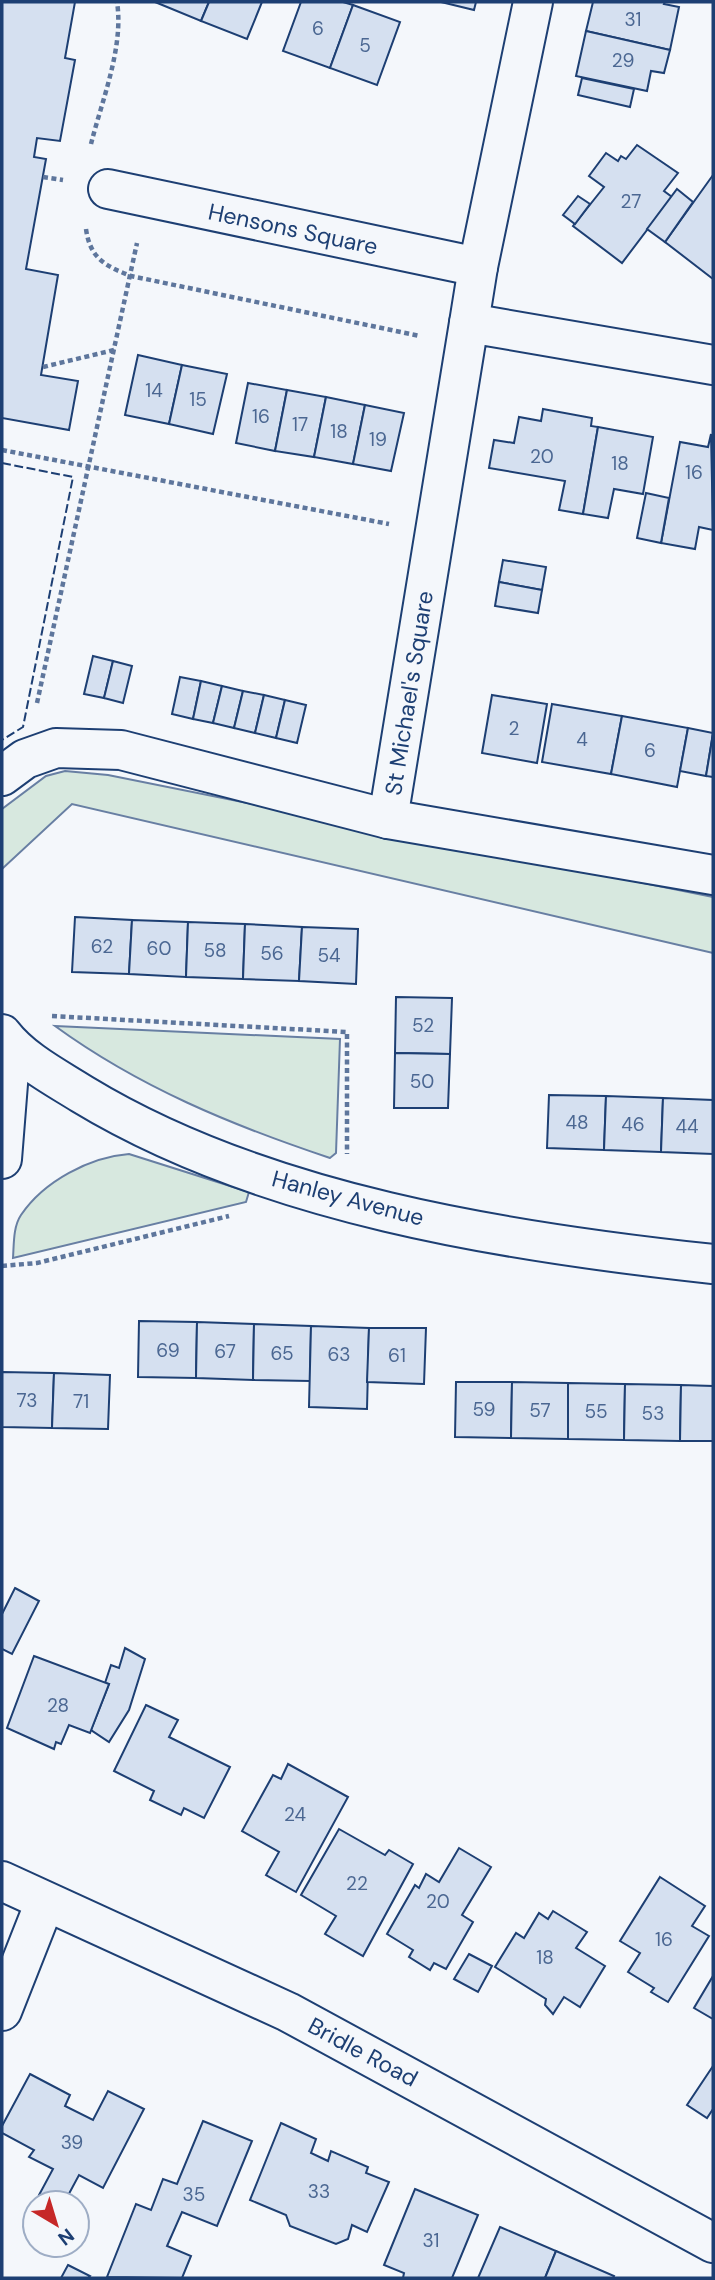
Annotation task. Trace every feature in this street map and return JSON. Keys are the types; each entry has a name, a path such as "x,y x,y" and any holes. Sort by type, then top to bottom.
{"street":[{"name":"St Michael's Square","path":"533,2 478,267 388,819 713,875"},
{"name":"Hensons Square","path":"108,189 478,267"},
{"path":"467,335 713,365"},
{"path":"13,767 56,748 121,750 388,819"},
{"name":"Hanley Avenue","path":"6,1040 60,1081 145,1130 190,1150 347,1202 479,1232 612,1253 713,1264"},
{"name":"Hanley Avenue","path":"2,1159 6,1040"},
{"name":"Bridle Road","path":"2,1881 288,2012 713,2243"},
{"path":"2,2011 45,1902"}],"path":[{"path":"13,767 87,466 131,276 146,198"},
{"path":"131,276 467,335"},
{"path":"43,367 114,350"},
{"path":"2,450 435,533"},
{"path":"43,1015 347,1032 347,1202"},
{"path":"2,1266 37,1263 240,1213"}],"shaded area":[{"path":"65,771 108,775 713,897 713,953 72,804 2,869 2,809 46,776"},
{"path":"55,1026 340,1039 336,1153 330,1158 222,1118 119,1068"},
{"path":"129,1154 249,1192 246,1202 13,1258 18,1220 42,1192 84,1166"}],"building":[{"path":"2,2 75,2 65,58 75,60 60,141 37,138 34,157 46,159 26,269 58,275 41,375 78,381 69,430 2,418"},
{"path":"155,2 209,2 201,21"},
{"path":"209,2 262,2 247,39 201,21"},
{"path":"301,2 343,2 353,5 330,68 283,51"},
{"path":"441,2 476,2 474,10"},
{"path":"593,2 665,2 664,4 679,7 670,50 586,31"},
{"path":"353,5 400,22 377,85 330,68"},
{"path":"586,31 670,50 664,73 651,71 647,91 576,76"},
{"path":"582,78 634,89 630,107 578,95"},
{"path":"637,145 678,173 664,191 672,197 622,263 573,226 604,187 589,176 606,153 618,161 621,156 626,159"},
{"path":"713,175 713,279 665,242"},
{"path":"677,189 693,202 665,242 647,229"},
{"path":"578,196 590,204 575,224 563,215"},
{"path":"138,355 182,365 169,424 125,415"},
{"path":"182,365 227,374 213,434 169,424"},
{"path":"248,383 287,390 275,451 236,443"},
{"path":"287,390 326,397 314,457 275,451"},
{"path":"326,397 365,405 353,464 314,457"},
{"path":"365,405 404,413 391,471 353,464"},
{"path":"543,409 592,418 591,426 598,427 583,514 559,510 565,481 489,468 494,440 514,443 519,417 541,421"},
{"path":"598,427 653,437 643,494 614,489 608,518 583,514"},
{"path":"711,434 713,530 699,527 695,549 661,543 680,442 708,447"},
{"path":"646,493 669,498 661,543 637,538"},
{"path":"503,560 546,567 542,590 499,582"},
{"path":"499,582 542,590 538,613 495,606"},
{"path":"93,656 113,661 104,698 84,694"},
{"path":"113,661 132,666 123,703 104,698"},
{"path":"180,677 201,681 193,719 172,714"},
{"path":"201,681 222,686 213,723 193,719"},
{"path":"222,686 243,691 234,728 213,723"},
{"path":"243,691 264,695 255,733 234,728"},
{"path":"264,695 285,700 276,738 255,733"},
{"path":"492,695 547,704 537,763 482,753"},
{"path":"285,700 306,705 297,743 276,738"},
{"path":"552,704 622,716 611,774 542,762"},
{"path":"622,716 688,728 677,787 611,774"},
{"path":"688,728 713,733 706,776 680,771"},
{"path":"713,734 713,777 706,776"},
{"path":"75,917 132,920 129,974 72,972"},
{"path":"132,920 188,922 186,977 129,974"},
{"path":"188,922 245,924 243,979 186,977"},
{"path":"245,924 302,927 299,981 243,979"},
{"path":"302,927 358,929 356,984 299,981"},
{"path":"396,997 452,998 450,1054 395,1053"},
{"path":"395,1053 450,1054 448,1108 394,1108"},
{"path":"549,1095 606,1096 604,1150 547,1148"},
{"path":"606,1096 663,1098 661,1152 604,1150"},
{"path":"663,1098 713,1100 713,1154 661,1152"},
{"path":"139,1321 197,1322 196,1378 138,1377"},
{"path":"197,1322 254,1324 253,1380 196,1378"},
{"path":"254,1324 311,1326 310,1381 253,1380"},
{"path":"311,1326 369,1328 367,1409 309,1407"},
{"path":"369,1328 426,1328 424,1384 367,1382"},
{"path":"2,1372 54,1373 52,1428 2,1427"},
{"path":"54,1373 110,1375 108,1429 52,1428"},
{"path":"456,1382 512,1382 511,1438 455,1437"},
{"path":"512,1382 568,1383 568,1439 511,1438"},
{"path":"568,1383 625,1384 624,1440 568,1439"},
{"path":"625,1384 681,1385 680,1441 624,1440"},
{"path":"681,1385 713,1386 713,1441 680,1441"},
{"path":"15,1588 39,1601 12,1654 2,1649 2,1614"},
{"path":"125,1648 145,1659 129,1710 109,1742 91,1730 109,1684 105,1683 111,1665 119,1668"},
{"path":"34,1656 109,1684 90,1733 69,1725 61,1744 56,1742 54,1749 7,1728"},
{"path":"146,1705 178,1720 169,1737 230,1767 204,1818 184,1808 181,1815 150,1800 154,1791 114,1771"},
{"path":"288,1764 348,1797 296,1892 266,1875 279,1852 242,1831 273,1775 281,1779"},
{"path":"339,1829 385,1855 389,1850 413,1864 363,1956 325,1934 336,1916 301,1895"},
{"path":"459,1848 491,1867 462,1915 473,1922 446,1969 434,1963 430,1970 409,1957 413,1950 387,1934 415,1885 419,1888 426,1874 439,1882"},
{"path":"660,1877 705,1906 692,1926 709,1936 668,2002 651,1992 654,1988 628,1972 640,1953 620,1941"},
{"path":"553,1911 587,1932 576,1948 605,1966 580,2007 564,1997 553,2014 545,2005 546,1999 495,1967 516,1933 524,1938 539,1913 548,1919"},
{"path":"469,1954 492,1966 478,1992 454,1979"},
{"path":"713,1976 713,2019 694,2008"},
{"path":"713,2066 713,2109 707,2118 687,2105"},
{"path":"30,2074 70,2095 65,2106 93,2120 108,2091 144,2109 103,2188 79,2175 72,2189 42,2189 53,2169 29,2157 34,2150 2,2133 2,2126"},
{"path":"203,2121 252,2141 217,2226 182,2212 167,2246 191,2256 182,2278 107,2277 136,2204 151,2210 163,2179 177,2184"},
{"path":"281,2123 316,2139 311,2153 328,2161 331,2151 368,2167 366,2173 389,2182 367,2232 352,2225 348,2239 336,2244 290,2226 286,2215 250,2200"},
{"path":"415,2189 478,2215 452,2278 403,2278 404,2273 384,2265"},
{"path":"500,2227 556,2251 545,2278 478,2278"},
{"path":"556,2251 614,2276 545,2278"},
{"path":"68,2265 90,2276 61,2278"}],"fence":[{"path":"2,463 73,477 23,727 2,740"}]}
